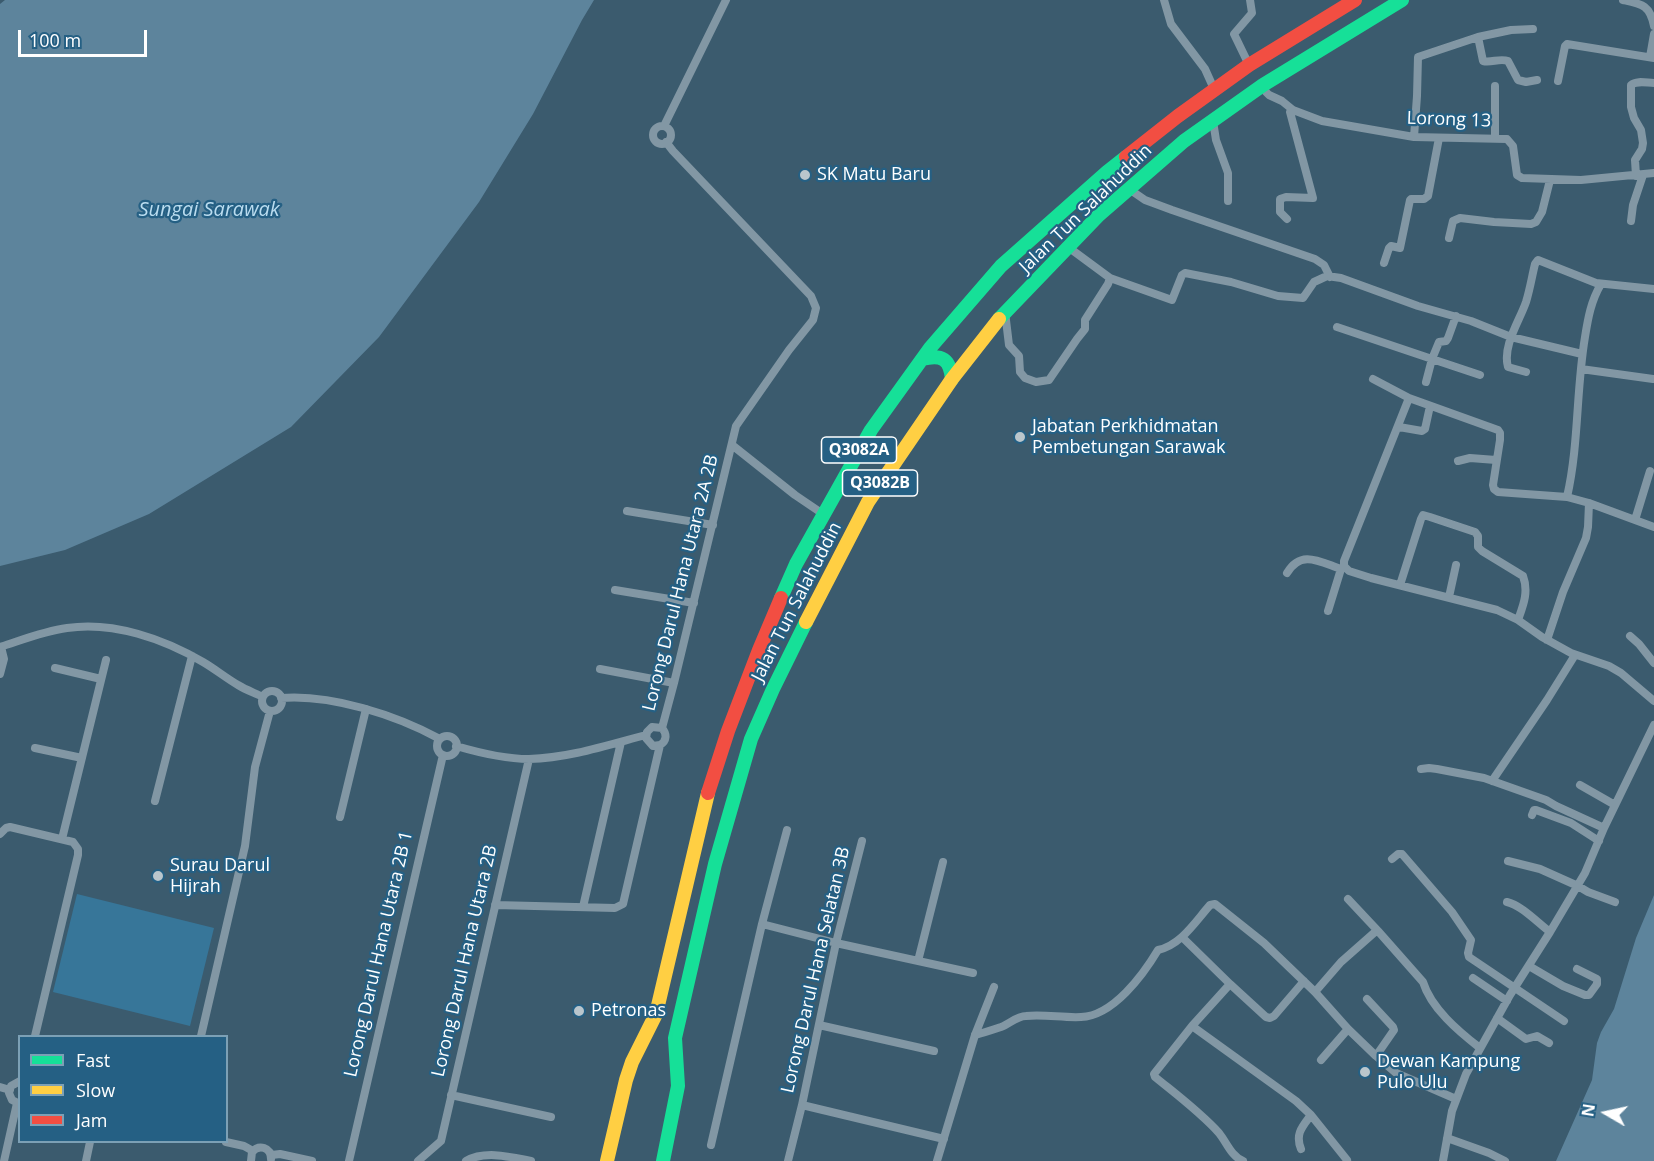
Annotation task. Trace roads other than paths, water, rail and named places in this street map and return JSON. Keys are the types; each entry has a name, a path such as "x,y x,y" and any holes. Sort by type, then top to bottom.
{"highway":[{"name":"Jalan Tun Salahuddin","path":"607,1161 632,1062 656,1014 710,785 728,731 759,650 796,564 871,430 922,359 1001,266 1107,172 1178,116 1249,65 1355,0"},
{"name":"Jalan Tun Salahuddin","path":"663,1161 678,1086 675,1038 715,864 751,739 773,689 868,502 952,378 1005,312 1099,215 1184,141 1263,85 1402,0"},
{"path":"922,359 942,357 951,370 952,378"}],"street":[{"path":"664,126 669,129 671,135 666,142 658,142 654,138 655,129 664,126 726,0"},
{"path":"1164,0 1171,24 1205,69 1214,89"},
{"path":"1249,65 1234,34 1252,13 1250,0"},
{"path":"1623,0 1645,6 1650,12 1654,26"},
{"path":"1414,137 1418,96 1418,57 1478,37 1511,30 1533,29"},
{"path":"1558,81 1567,44 1652,58 1654,34"},
{"path":"1478,37 1483,61 1509,60 1518,80 1526,82 1537,80"},
{"path":"1631,220 1639,176 1635,160 1643,143 1641,130 1631,108 1631,85 1638,82 1654,84"},
{"name":"Lorong 13","path":"1263,85 1269,95 1291,108 1322,121 1414,137 1507,139 1513,146 1517,175 1522,178 1581,180 1654,173"},
{"path":"1495,86 1495,138"},
{"path":"1287,219 1280,212 1280,199 1286,197 1313,198 1290,112 1291,108"},
{"path":"1213,121 1216,140 1228,173 1228,201"},
{"path":"1384,263 1391,246 1400,248 1411,199 1424,199 1428,196 1439,138"},
{"name":"Lorong Darul Hana Utara 2A 2B","path":"662,728 736,426 813,320 816,308 811,296 666,142"},
{"path":"1449,237 1453,221 1460,218 1531,224 1536,222 1542,212 1550,180"},
{"path":"1129,189 1145,200 1315,259 1324,265 1330,277"},
{"path":"1068,247 1110,278 1172,300 1182,275 1185,273 1231,282 1278,296 1303,298 1314,282 1326,276 1341,278 1418,306 1456,316 1511,338 1582,354"},
{"path":"1526,372 1508,366 1506,361 1511,338 1526,303 1535,264 1538,260 1601,284 1654,289"},
{"path":"1005,312 1009,345 1018,356 1020,372 1025,378 1036,382 1049,380 1085,329 1085,320 1110,278"},
{"path":"1567,497 1573,465 1582,354 1594,295 1601,284"},
{"path":"1426,382 1439,342 1446,341 1448,338 1456,316"},
{"path":"1337,327 1480,375"},
{"path":"1581,369 1653,380"},
{"path":"1373,379 1409,398 1498,430 1500,440 1493,485 1498,492 1567,497 1654,527"},
{"path":"1328,611 1344,561 1409,398"},
{"path":"1399,427 1422,431 1425,429 1430,406"},
{"path":"732,445 823,514"},
{"path":"1458,461 1470,458 1496,460"},
{"path":"1635,520 1650,471"},
{"path":"1547,640 1563,592 1586,538 1589,503"},
{"path":"627,511 713,525"},
{"path":"1400,585 1421,519 1423,515 1430,517 1475,532 1478,536 1478,547 1523,576 1526,590 1518,620"},
{"path":"1287,573 1296,561 1306,559 1497,610 1518,620 1547,640 1575,655 1609,666 1621,673 1654,701"},
{"path":"1449,597 1456,565"},
{"path":"615,590 694,603"},
{"path":"0,674 4,658 1,647 67,628 111,627 156,640 192,656 239,686 263,697"},
{"path":"1630,636 1654,663"},
{"path":"1492,782 1575,655"},
{"path":"155,801 192,656"},
{"path":"62,839 105,660"},
{"path":"55,668 101,679"},
{"path":"600,669 674,683"},
{"path":"271,692 277,693 281,698 280,707 275,711 270,711 263,706 263,697 271,692"},
{"path":"281,698 312,699 366,709 400,719 440,739 448,736 454,740 456,746 452,754 443,755 437,747 440,739"},
{"path":"340,816 366,709"},
{"path":"201,1035 245,846 255,767 270,711"},
{"path":"1443,1161 1456,1099 1466,1074 1514,989 1578,886 1654,724"},
{"path":"652,727 662,728 666,737 660,745 653,746 646,735 652,727"},
{"name":"Lorong Darul Hana Utara 2A 2B","path":"456,746 494,755 529,759 566,755 646,735"},
{"path":"583,907 621,742"},
{"path":"495,905 615,908 623,904 660,745"},
{"path":"35,748 82,758"},
{"name":"Lorong Darul Hana Utara 2B 1","path":"349,1161 443,755"},
{"name":"Lorong Darul Hana Utara 2B","path":"418,1161 441,1141 529,759"},
{"path":"1421,769 1459,772 1492,782 1546,800 1604,828"},
{"path":"1580,785 1616,805"},
{"path":"1532,815 1536,810 1571,823 1599,841"},
{"path":"0,834 10,827 62,839 73,842 78,855 34,1035"},
{"path":"711,1146 762,924 787,830"},
{"name":"Lorong Darul Hana Selatan 3B","path":"788,1161 836,943 862,841"},
{"path":"1392,859 1398,854 1402,855 1452,912 1471,940 1469,957 1564,1021"},
{"path":"1508,861 1540,869 1615,902"},
{"path":"918,961 943,862"},
{"path":"1348,899 1423,982 1425,991 1449,1022 1480,1048"},
{"path":"1506,902 1513,903 1550,932"},
{"path":"975,1035 1024,1016 1084,1017 1105,1010 1148,967 1158,950 1168,947 1182,937 1210,905 1215,904 1264,943 1376,1056 1404,1077 1456,1099"},
{"path":"762,924 973,973"},
{"path":"1315,992 1362,942 1378,932"},
{"path":"1182,937 1230,984 1270,1018 1304,981"},
{"path":"1529,966 1563,986 1585,996 1589,995 1597,984 1597,979 1577,969"},
{"path":"1473,978 1507,1001"},
{"path":"1230,984 1191,1026 1154,1074 1221,1135 1233,1154 1243,1161"},
{"path":"937,1161 975,1035 994,987"},
{"path":"1367,999 1394,1030 1376,1056"},
{"path":"1497,1018 1526,1039 1537,1036 1549,1042"},
{"path":"819,1024 934,1051"},
{"path":"1191,1026 1296,1101 1311,1115 1347,1160"},
{"path":"1322,1060 1348,1029"},
{"path":"4,1161 18,1104 10,1097 10,1090 14,1083 18,1082"},
{"path":"0,1087 10,1090"},
{"path":"451,1095 551,1117"},
{"path":"802,1105 944,1139"},
{"path":"1301,1149 1298,1137 1302,1126 1311,1115"},
{"path":"1447,1138 1505,1161"},
{"path":"228,1142 244,1146 253,1151"},
{"path":"86,1161 90,1143"},
{"path":"251,1161 250,1156 253,1151 263,1147 269,1151 271,1158 280,1154 312,1161"},
{"path":"466,1161 472,1158 500,1155 531,1161"}],"water":[{"name":"Sungai Sarawak","path":"5,0 594,0 533,114 479,202 379,337 291,427 149,514 65,550 0,566 0,4"},
{"path":"1654,895 1654,1161 1556,1161 1592,1080 1597,1043 1614,1009 1636,938"}],"place":[{"name":"SK Matu Baru","path":"805,175"},
{"name":"Jabatan Perkhidmatan Pembetungan Sarawak","path":"1020,437"},
{"name":"Surau Darul Hijrah","path":"158,876"},
{"name":"Petronas","path":"579,1011"},
{"name":"Dewan Kampung Pulo Ulu","path":"1365,1072"}]}
